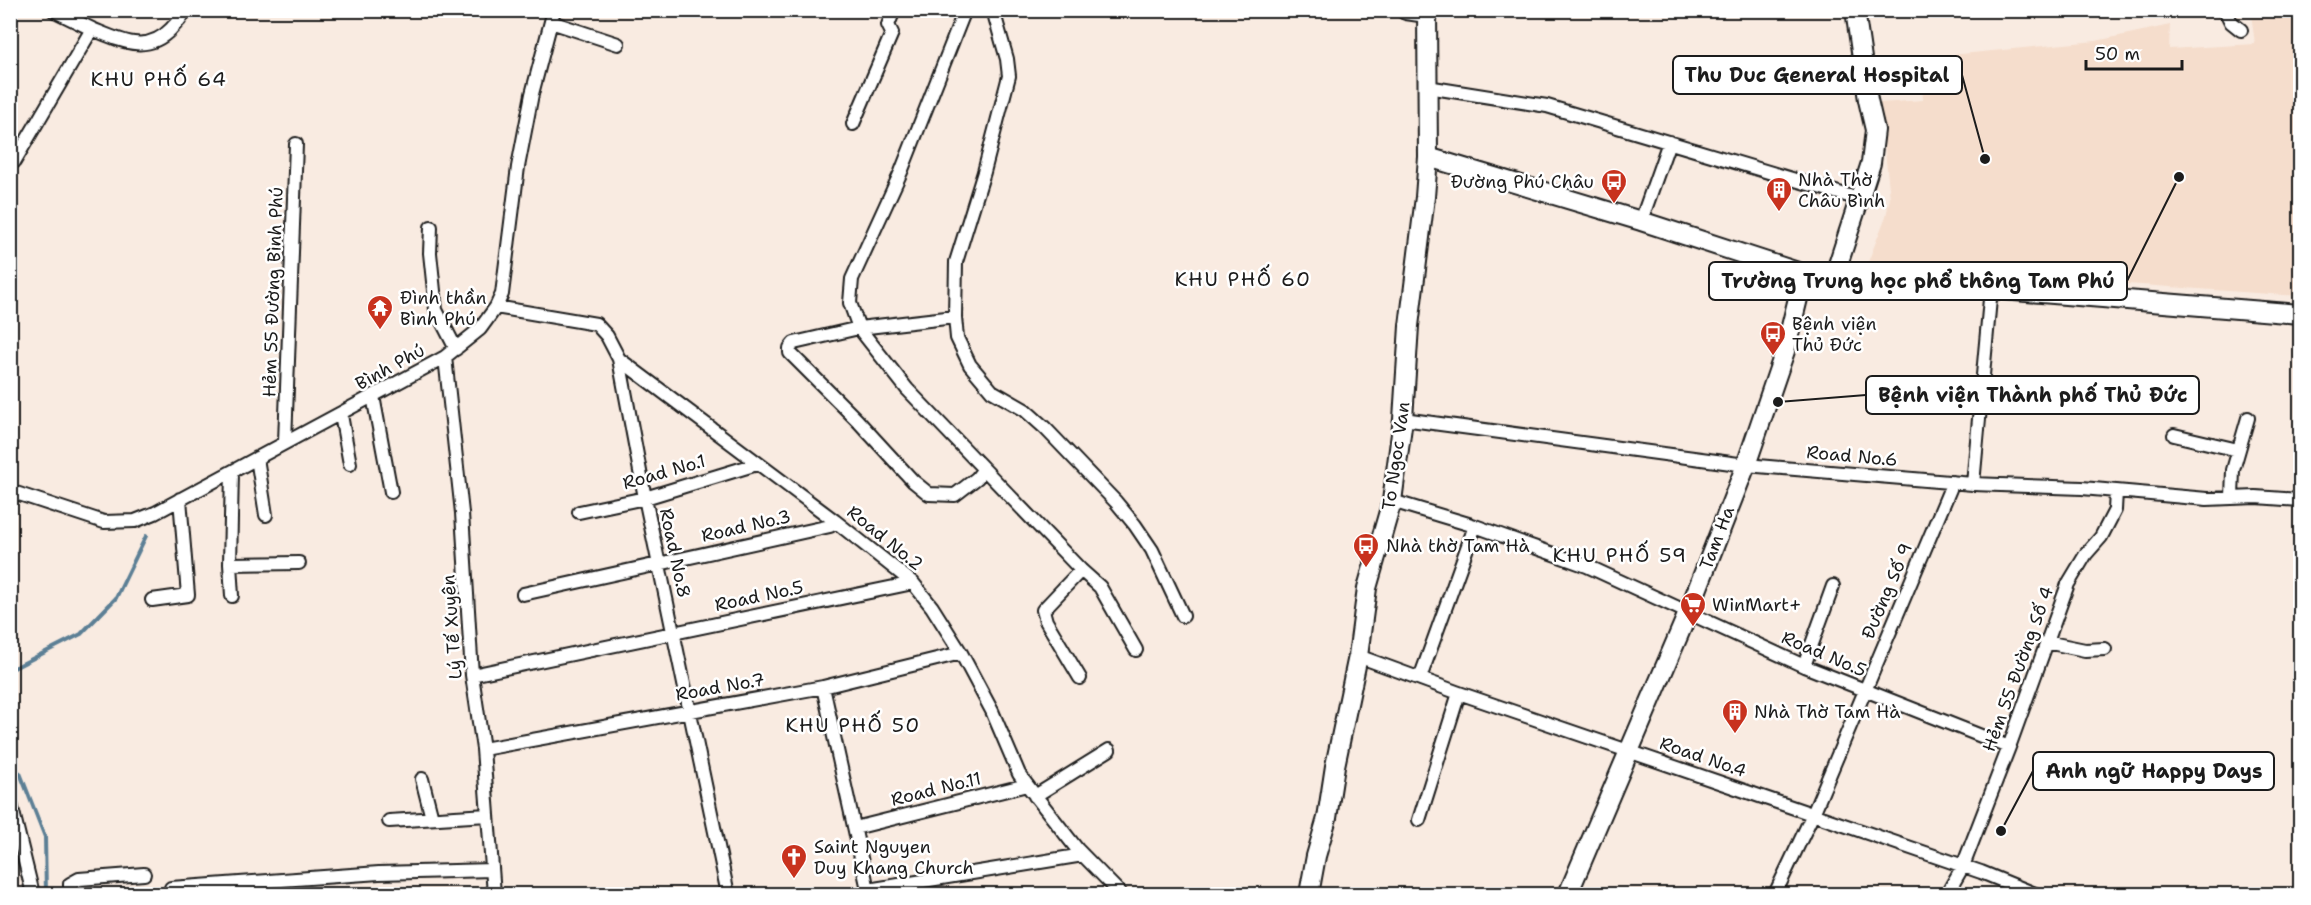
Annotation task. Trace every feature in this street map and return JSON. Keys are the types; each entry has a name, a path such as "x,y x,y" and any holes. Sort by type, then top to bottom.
{"street":[{"path":"53,10 130,44 146,44 168,32 185,10"},
{"path":"853,124 892,33 888,25 894,10"},
{"path":"965,10 901,172 852,279 850,303 860,328 907,389 1100,588 1136,650"},
{"path":"993,10 1007,59 1009,76 984,172 956,262 957,338 970,365 992,391 1025,410 1045,428 1135,525 1152,550 1183,616"},
{"path":"1406,10 1427,12"},
{"path":"1834,277 1871,163 1875,130 1868,100 1855,10"},
{"path":"2224,10 2241,30"},
{"name":"To Ngoc Van","path":"1309,894 1316,856 1327,818 1335,766 1358,656 1367,588 1392,501 1403,419 1409,326 1428,157 1427,12"},
{"path":"552,16 618,44"},
{"name":"Bình Phú","path":"10,491 104,522 135,521 155,513 285,442 341,415 445,357 480,329 496,307 502,294 518,167 532,94 552,16"},
{"path":"14,162 92,29"},
{"path":"1427,87 1546,106 1859,200"},
{"path":"1641,221 1669,142"},
{"name":"Hẻm 55 Đường Bình Phú","path":"285,442 296,144"},
{"path":"1428,157 1641,221 1804,274 2301,314"},
{"path":"431,227 430,253 436,310 456,349"},
{"name":"Tam Ha","path":"1568,894 1631,752 1746,465 1785,351 1804,274"},
{"path":"1973,484 1991,288"},
{"name":"Road No.8","path":"496,307 596,324 607,336 620,359 645,498 728,894"},
{"path":"955,317 860,328 794,344 790,348 790,353 857,420 913,481 929,494 955,495 977,478 984,469"},
{"name":"Lý Tế Xuyên","path":"445,357 462,513 472,675 483,748 494,894"},
{"name":"Road No.2","path":"620,359 835,521 913,583 932,607 961,653 992,711 1019,774 1083,855 1121,894"},
{"path":"373,396 391,492"},
{"path":"341,415 350,464"},
{"path":"2232,498 2238,450 2248,418"},
{"name":"Road No.6","path":"1403,419 1746,465 1973,484 2116,491 2207,499 2301,500"},
{"path":"2174,435 2238,450"},
{"path":"257,458 266,515"},
{"name":"Road No.1","path":"579,512 645,498 757,464"},
{"path":"232,472 230,564 232,596"},
{"name":"Đường Số 9","path":"1775,894 1813,814 1953,482"},
{"name":"Hẻm 55 Đường Số 4","path":"1947,894 1963,866 2068,584 2086,554 2101,537 2115,510 2116,491"},
{"path":"153,600 188,595 180,499"},
{"name":"Road No.5","path":"1392,501 1475,526 1587,566 1804,666 2009,747"},
{"name":"Road No.3","path":"523,594 830,526 835,521"},
{"path":"1420,678 1475,526"},
{"path":"230,564 299,563"},
{"path":"1080,678 1046,621 1042,610 1081,570"},
{"name":"Road No.5","path":"472,675 913,583"},
{"path":"1804,666 1833,586"},
{"path":"2046,642 2085,650 2105,649"},
{"name":"Road No.7","path":"483,748 823,687 961,653"},
{"name":"Road No.4","path":"1358,656 1459,693 1963,866 2035,894"},
{"path":"823,687 869,892 1083,855"},
{"path":"1419,820 1459,693"},
{"path":"1035,796 1109,750"},
{"path":"422,779 432,818"},
{"name":"Road No.11","path":"855,828 1027,785"},
{"path":"10,800 33,894"},
{"path":"389,821 488,815"},
{"path":"171,888 379,873 492,870"},
{"path":"70,894 70,884 79,879 144,874"}],"shaded area":[{"path":"2254,11 2300,11 2300,296 2071,280 1868,262 1886,216 1890,198 1880,103 1923,100 1920,58 2096,41 2170,25 2169,49 2255,44 2251,14"}],"waterway":[{"path":"10,670 81,634 116,598 146,536"},
{"path":"10,767 20,773 45,837 46,894"}],"place":[{"name":"Thu Duc General Hospital","path":"1985,159"},
{"name":"Trường Trung học phổ thông Tam Phú","path":"2179,177"},
{"name":"Đường Phú Châu","path":"1614,205"},
{"name":"Nhà Thờ Châu Bình","path":"1779,213"},
{"name":"Đình thần Bình Phú","path":"380,331"},
{"name":"Bệnh viện Thủ Đức","path":"1773,357"},
{"name":"Bệnh viện Thành phố Thủ Đức","path":"1778,402"},
{"name":"Nhà thờ Tam Hà","path":"1366,569"},
{"name":"WinMart+","path":"1693,628"},
{"name":"Nhà Thờ Tam Hà","path":"1735,735"},
{"name":"Anh ngữ Happy Days","path":"2001,831"},
{"name":"Saint Nguyen Duy Khang Church","path":"794,880"}],"district":[{"name":"KHU PHỐ 64","path":"159,79"},
{"name":"KHU PHỐ 60","path":"1243,279"},
{"name":"KHU PHỐ 59","path":"1620,555"},
{"name":"KHU PHỐ 50","path":"853,725"}]}
